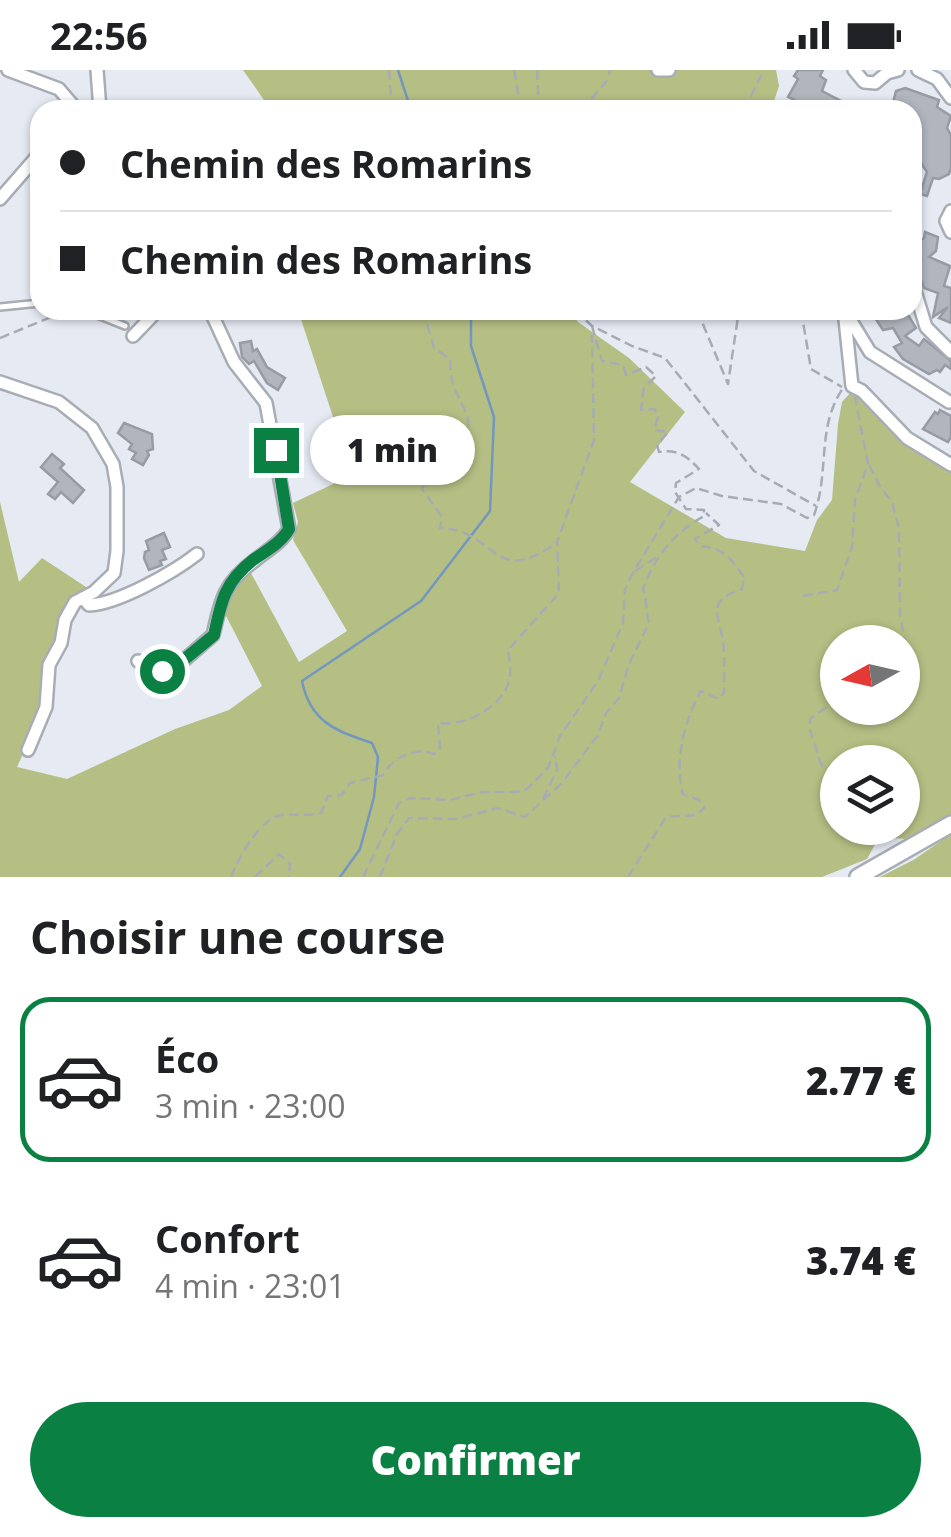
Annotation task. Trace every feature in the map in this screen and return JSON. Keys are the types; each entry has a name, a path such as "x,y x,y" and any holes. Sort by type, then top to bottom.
{"street":[{"path":"8,70 49,84 68,100"},
{"path":"97,70 99,100"},
{"path":"658,70 669,70"},
{"path":"854,70 864,82 875,83 898,70"},
{"path":"918,70 937,79 951,98"},
{"path":"0,199 30,164"},
{"path":"951,211 946,221 951,232"},
{"path":"922,313 926,326 951,352"},
{"path":"129,331 144,320"},
{"path":"138,661 162,671 174,668 214,635 218,604 229,585 249,564 284,539 289,529 266,403 234,362 215,320"},
{"path":"845,320 848,387 862,391 906,438 951,465"},
{"path":"850,320 870,352 949,402"},
{"path":"0,382 58,402 92,428 113,464 118,516 114,573 75,602 65,620 61,643 49,664 46,707 28,750"},
{"path":"83,598 88,605 110,600 198,554"},
{"path":"858,877 951,824"}],"lane":[{"path":"0,308 30,304"},
{"path":"106,320 129,331"}],"path":[{"path":"389,70 391,100"},
{"path":"514,70 519,100"},
{"path":"537,70 538,100"},
{"path":"590,100 608,80 610,70"},
{"path":"749,100 764,70"},
{"path":"0,338 46,320"},
{"path":"426,320 434,348 450,359 451,388 469,418 466,434 472,444 426,480 422,489 442,517 440,528 457,528 512,562 532,560 557,542"},
{"path":"586,320 632,346 665,358 754,471 817,506"},
{"path":"701,320 728,384 738,320"},
{"path":"804,320 811,369 848,387 868,464 878,486 892,502 898,528 902,625"},
{"path":"231,877 249,842 273,818 306,818 321,813 328,796 342,796 350,783 383,775 390,762 426,750 434,754 440,749 438,723 449,724 482,713 501,698 510,676 508,650 559,592 557,542 594,440 592,326"},
{"path":"592,334 602,361 624,365 626,374 646,367 656,376 644,388 641,410 655,409 658,417 654,430 668,432 656,445 659,452 674,451 686,456 699,469 676,483 675,492 686,509 704,510 719,525 696,539 700,546 716,547 727,553 744,577 742,589 719,602 716,617 722,638 724,692 719,700 701,691 693,705 677,774 683,794 705,807 698,815 666,818 628,877"},
{"path":"363,877 399,803 410,798 450,800 483,792 517,792 528,789 548,768 560,736 598,681 623,623 625,589 679,496 696,488 722,496 781,504 807,518 814,515 822,489 830,407 848,387"},
{"path":"803,596 837,590 852,548 855,500 868,464"},
{"path":"634,572 658,556 682,528 704,516 704,510"},
{"path":"380,877 396,834 409,818 456,819 498,808 525,817 562,783 619,698 629,664 649,623 644,610 644,589 658,556"},
{"path":"820,712 810,719 820,761"},
{"path":"542,801 557,770 554,753"},
{"path":"384,837 396,834"},
{"path":"255,877 279,854 290,864 289,877"}],"green space":[{"path":"243,70 776,70 779,86 774,100 264,100"},
{"path":"301,320 576,320 629,358 685,412 630,482 726,538 805,551 817,520 832,500 842,402 852,391 876,404 923,442 951,456 951,814 920,831 920,745 820,745 820,845 875,845 867,859 822,877 0,877 0,502 19,582 42,558 89,589 62,622 43,710 17,767 67,779 175,729 229,710 262,686 222,608 235,587 251,573 299,662 347,631 293,540 298,522 293,503 352,475"},
{"path":"951,834 951,877 880,877 915,859"}],"building":[{"path":"798,70 823,70 820,76 826,80 822,91 839,100 788,97 798,79 794,76"},
{"path":"905,88 939,100 937,107 951,116 947,128 951,135 951,168 949,174 933,178 927,196 922,195 927,172 922,164 922,100 894,100 896,91"},
{"path":"925,232 938,237 936,251 929,257 950,266 944,286 951,288 951,323 939,318 948,307 933,317 938,293 924,288 922,283"},
{"path":"877,320 911,320 916,328 905,336 919,346 924,339 951,361 951,369 945,365 940,372 929,374 903,359 894,347 902,343 893,328 883,330"},
{"path":"251,341 253,351 257,349 267,367 285,378 278,390 267,383 254,361 249,364 242,357 240,343"},
{"path":"940,410 951,416 948,442 923,429"},
{"path":"124,423 152,434 153,449 147,451 149,455 143,465 132,459 136,453 129,449 132,444 118,433"},
{"path":"52,454 64,464 60,468 84,490 73,503 61,492 55,499 48,494 58,482 41,467"},
{"path":"164,533 170,547 162,550 166,559 149,570 144,558 149,550 146,541"}],"waterway":[{"path":"398,70 408,100"},
{"path":"340,877 360,849 374,797 378,757 372,743 326,723 311,706 302,681 421,601 490,511 494,417 471,346 471,320"}],"route":[{"path":"162,671 174,668 214,635 218,604 229,585 249,564 284,539 289,529 276,450"}]}
